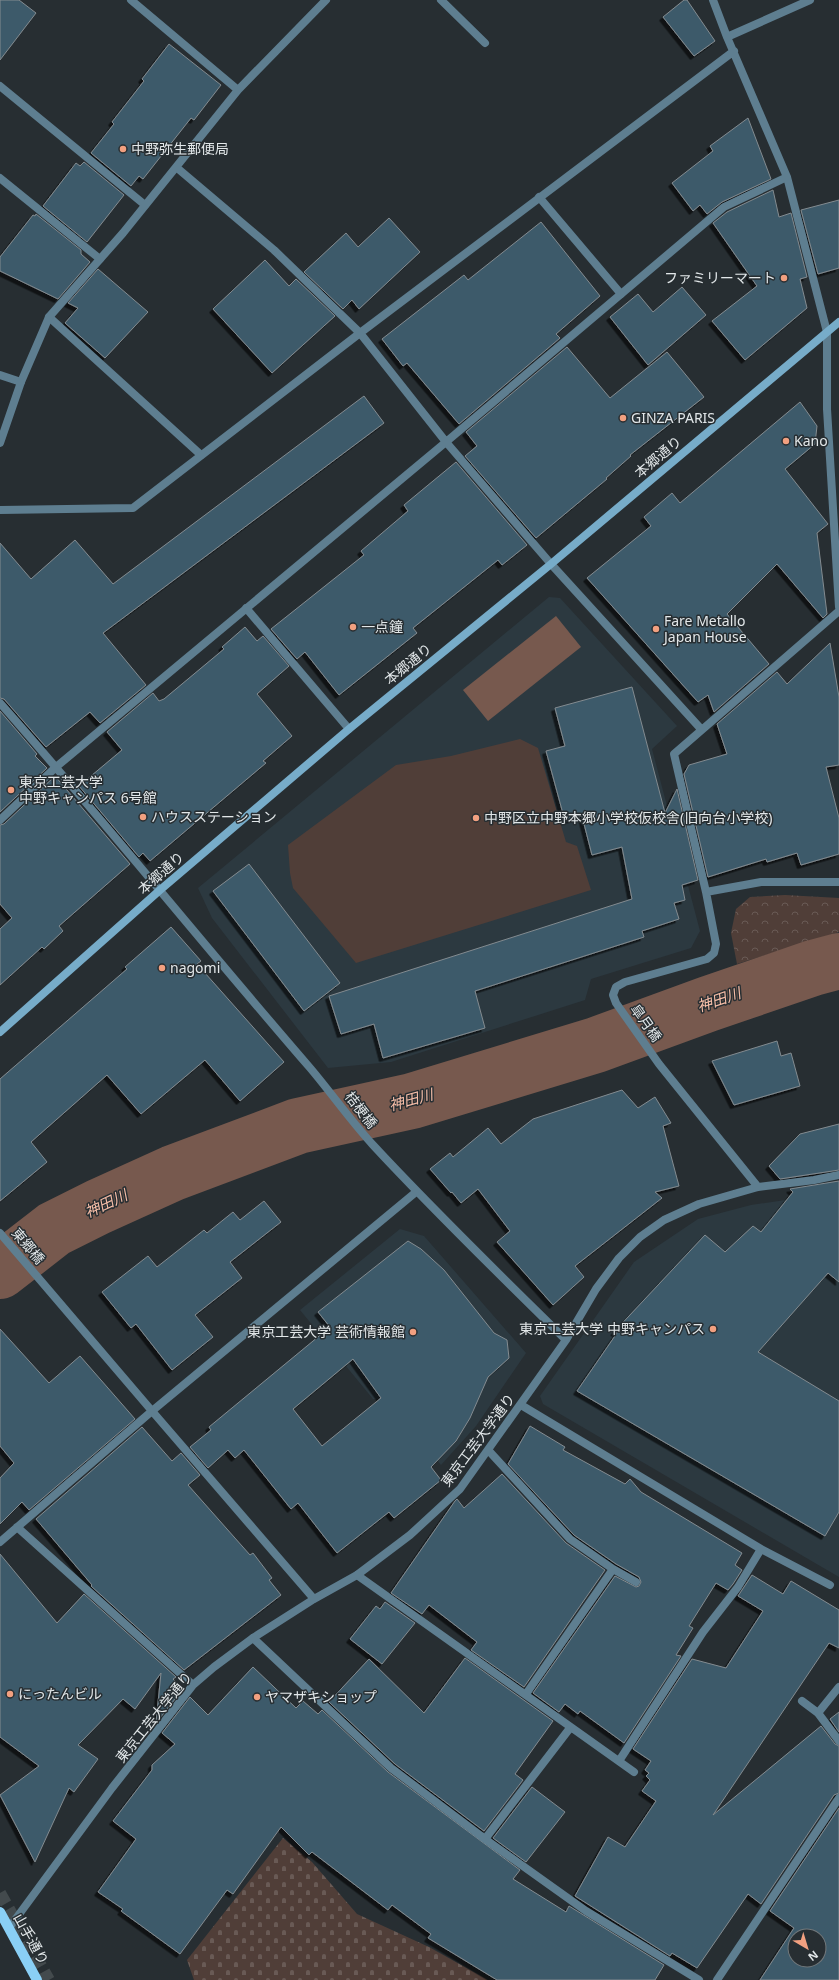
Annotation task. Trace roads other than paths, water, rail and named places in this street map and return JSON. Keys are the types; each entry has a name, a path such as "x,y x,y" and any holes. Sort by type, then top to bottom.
{"main road":[{"name":"山手通り","path":"0,1912 37,1980"}],"street":[{"path":"131,0 238,90"},
{"path":"0,443 21,382 49,317 146,205 238,90 326,0"},
{"path":"441,0 485,43"},
{"path":"713,0 727,37 787,177 827,332 827,409 839,607"},
{"path":"727,37 810,0"},
{"path":"0,510 133,508 360,333 734,51"},
{"path":"0,86 146,205"},
{"path":"176,167 274,250 360,333 446,442 551,564 701,730"},
{"path":"0,820 56,767 446,442 724,207 787,177"},
{"path":"0,178 100,259"},
{"path":"539,197 621,294"},
{"path":"49,317 201,455"},
{"name":"本郷通り","path":"0,1032 160,890 349,729 551,564 839,322"},
{"path":"0,375 21,382"},
{"path":"246,608 349,729"},
{"path":"839,611 674,754 706,892 761,882 839,882"},
{"name":"桔梗橋","path":"0,703 160,890 212,955 331,1092 372,1144 416,1192 566,1340"},
{"name":"皐月橋","path":"706,892 716,944 714,953 707,959 625,982 616,987 613,995 616,1003 655,1058 758,1187"},
{"name":"東京工芸大学通り","path":"8,1928 112,1788 193,1685 214,1667 253,1638 314,1599 357,1575 410,1535 460,1489 522,1405 566,1340 596,1289 619,1258 640,1237 664,1220 699,1204 758,1187 814,1180 839,1175"},
{"path":"0,1542 152,1411 416,1192"},
{"name":"東郷橋","path":"0,1233 314,1599"},
{"path":"522,1405 760,1549 830,1584"},
{"path":"489,1450 570,1539 636,1582"},
{"path":"17,1527 193,1685"},
{"path":"619,1761 703,1632 738,1587 760,1549"},
{"path":"526,1694 613,1568"},
{"path":"357,1575 526,1694 570,1728 634,1772"},
{"path":"253,1638 392,1768 485,1839 586,1910 699,1980"},
{"path":"818,1713 839,1687"},
{"path":"802,1701 818,1713 839,1741"},
{"path":"485,1839 570,1728"},
{"path":"717,1980 839,1798"}],"waterway":[{"name":"神田川","path":"0,1271 54,1229 98,1207 173,1173 298,1126 412,1101 596,1045 708,1004 813,968 839,961"}],"tunnel":[{"path":"0,1893 49,1980"}],"place":[{"name":"中野弥生郵便局","path":"123,149"},
{"name":"ファミリーマート","path":"784,278"},
{"name":"GINZA PARIS","path":"623,418"},
{"name":"Kano","path":"786,441"},
{"name":"一点鐘","path":"353,627"},
{"name":"Fare Metallo Japan House","path":"656,629"},
{"name":"東京工芸大学 中野キャンパス 6号館","path":"11,790"},
{"name":"ハウスステーション","path":"143,817"},
{"name":"中野区立中野本郷小学校仮校舎(旧向台小学校)","path":"476,818"},
{"name":"nagomi","path":"162,968"},
{"name":"東京工芸大学 中野キャンパス","path":"713,1329"},
{"name":"東京工芸大学 芸術情報館","path":"413,1332"},
{"name":"にったんビル","path":"10,1694"},
{"name":"ヤマザキショップ","path":"257,1697"}]}
